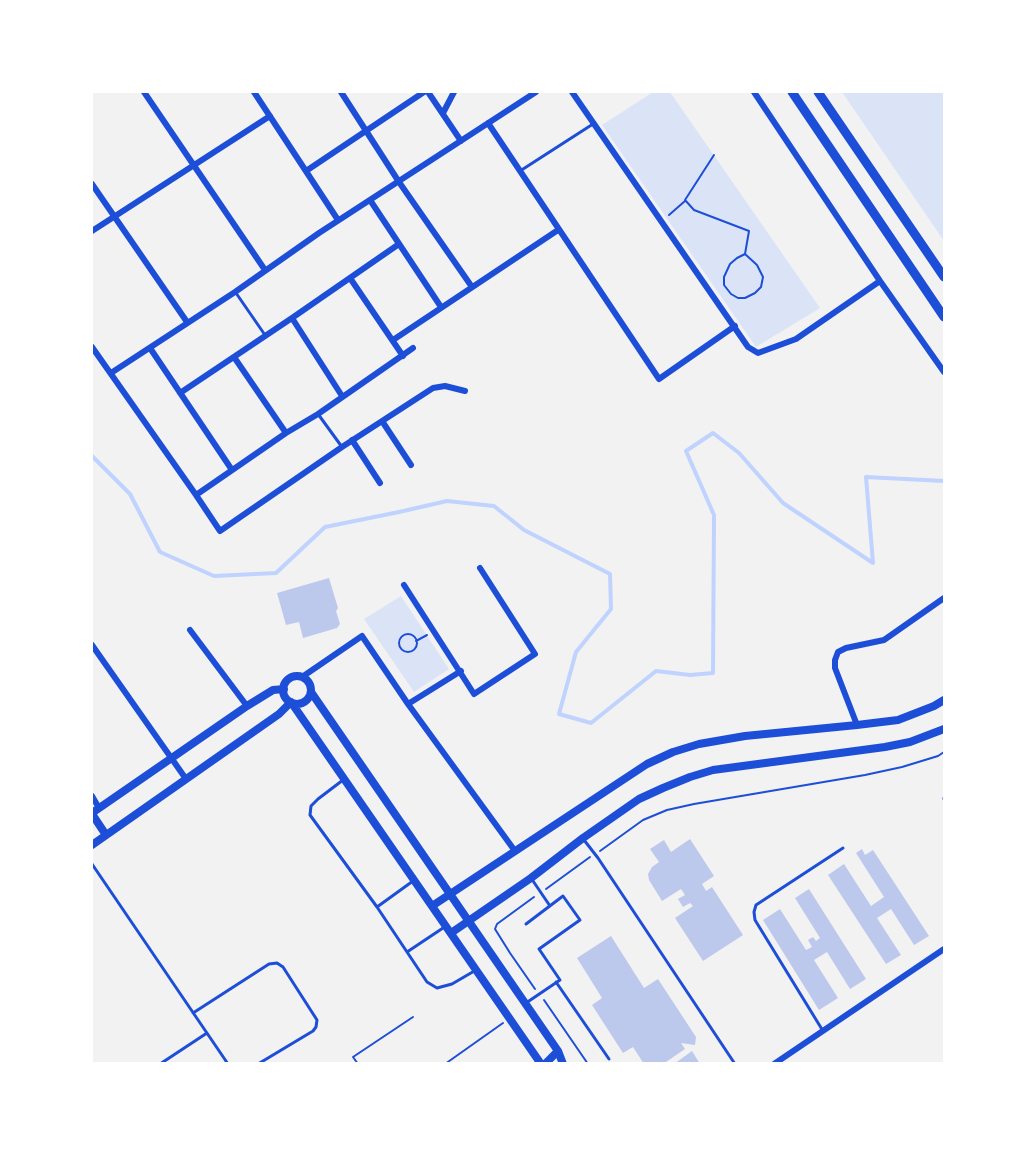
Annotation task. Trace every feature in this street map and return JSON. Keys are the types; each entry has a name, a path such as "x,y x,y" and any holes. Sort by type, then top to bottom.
{"main road":[{"path":"792,92 945,317"},
{"path":"818,92 945,277"}],"street":[{"path":"144,92 266,270"},
{"path":"254,92 339,220"},
{"path":"341,92 399,182 472,287"},
{"path":"306,171 426,92 461,141"},
{"path":"443,113 454,92"},
{"path":"111,374 339,220 536,92"},
{"path":"572,92 748,347 758,353 796,339 880,281"},
{"path":"754,92 880,281 945,372"},
{"path":"92,231 270,116"},
{"path":"488,123 659,380 735,326"},
{"path":"92,184 187,322"},
{"path":"370,200 441,308"},
{"path":"393,340 558,230"},
{"path":"180,393 399,244"},
{"path":"350,278 403,356"},
{"path":"292,318 342,396"},
{"path":"92,346 220,531 352,440 434,388 446,386 465,392"},
{"path":"150,348 232,470"},
{"path":"196,495 413,348"},
{"path":"234,357 286,434"},
{"path":"382,421 411,465"},
{"path":"352,440 380,483"},
{"path":"404,585 474,694 534,654 480,568"},
{"path":"857,725 835,668 838,652 846,648 884,640 945,598"},
{"path":"190,630 248,706"},
{"path":"302,677 362,636 408,704 515,851"},
{"path":"92,645 186,779"},
{"path":"408,704 461,671"},
{"path":"558,1051 543,1064 285,696 284,689 289,679 298,676 309,683 311,692 558,1051 563,1064"},
{"path":"106,835 92,814 99,808 248,706 273,690 284,689"},
{"path":"291,702 299,704 307,700 311,692"},
{"path":"432,906 647,764 673,752 699,744 745,736 898,720 945,700"},
{"path":"92,845 283,711 291,702"},
{"path":"448,929 468,921 639,799 690,777 713,770 885,747 910,742 945,729"},
{"path":"92,796 99,808"},
{"path":"774,1064 945,949"}],"lane":[{"path":"520,171 594,123"},
{"path":"235,292 266,336"},
{"path":"318,414 342,447"},
{"path":"344,779 311,806 310,815 378,907 427,982 437,988 452,984 476,970"},
{"path":"583,838 735,1064"},
{"path":"823,1031 755,920 754,912 756,905 843,848"},
{"path":"92,864 228,1064"},
{"path":"531,878 550,906"},
{"path":"378,907 414,880"},
{"path":"525,1003 560,980 539,949 580,920 563,896 526,924"},
{"path":"407,952 448,929"},
{"path":"193,1013 269,964 277,963 283,967 317,1020 316,1027 258,1064"},
{"path":"556,982 609,1059"},
{"path":"159,1064 207,1033"}],"path":[{"path":"662,222 686,200 714,156"},
{"path":"686,200 694,210 749,231 745,254 730,264 724,277 724,285 731,294 738,298 745,298 755,293 761,287 763,277 757,264 745,254"},
{"path":"416,641 414,636 408,634 403,636 399,643 403,650 409,652 414,649 416,641 427,635"},
{"path":"588,1064 510,953 495,929 497,924 643,820 667,810 865,775 902,767 945,752"},
{"path":"358,1064 353,1057 413,1017"},
{"path":"445,1064 510,1018"}],"shaded area":[{"path":"653,92 670,92 820,308 756,347 602,125"},
{"path":"842,92 944,92 944,241"},
{"path":"401,596 449,669 414,692 364,619"}],"building":[{"path":"329,578 340,624 337,628 303,638 299,622 286,625 277,593"},
{"path":"690,839 714,876 702,884 706,891 712,887 743,935 703,961 675,918 693,906 690,903 683,907 678,899 685,895 681,889 662,901 649,880 648,874 659,862 650,849 664,840 671,852"},
{"path":"862,849 865,855 873,850 929,936 914,945 891,909 877,918 901,955 886,964 828,875 844,864 871,906 884,897 856,853"},
{"path":"809,889 866,979 850,989 827,952 814,960 838,998 819,1010 763,920 780,909 806,950 812,947 808,940 813,937 816,941 820,938 795,898"},
{"path":"611,936 644,988 658,979 696,1037 695,1045 681,1043 685,1049 663,1064 644,1064 633,1047 623,1053 592,1005 602,998 577,958"},
{"path":"692,1051 700,1064 674,1064"}],"waterway":[{"path":"92,456 130,494 160,552 214,576 276,573 325,527 447,501 494,506 524,530 610,574 611,609 576,652 559,714 591,723 656,671 690,675 713,673 714,515 686,451 713,433 739,453 783,503 873,563 866,477 944,481"}]}
